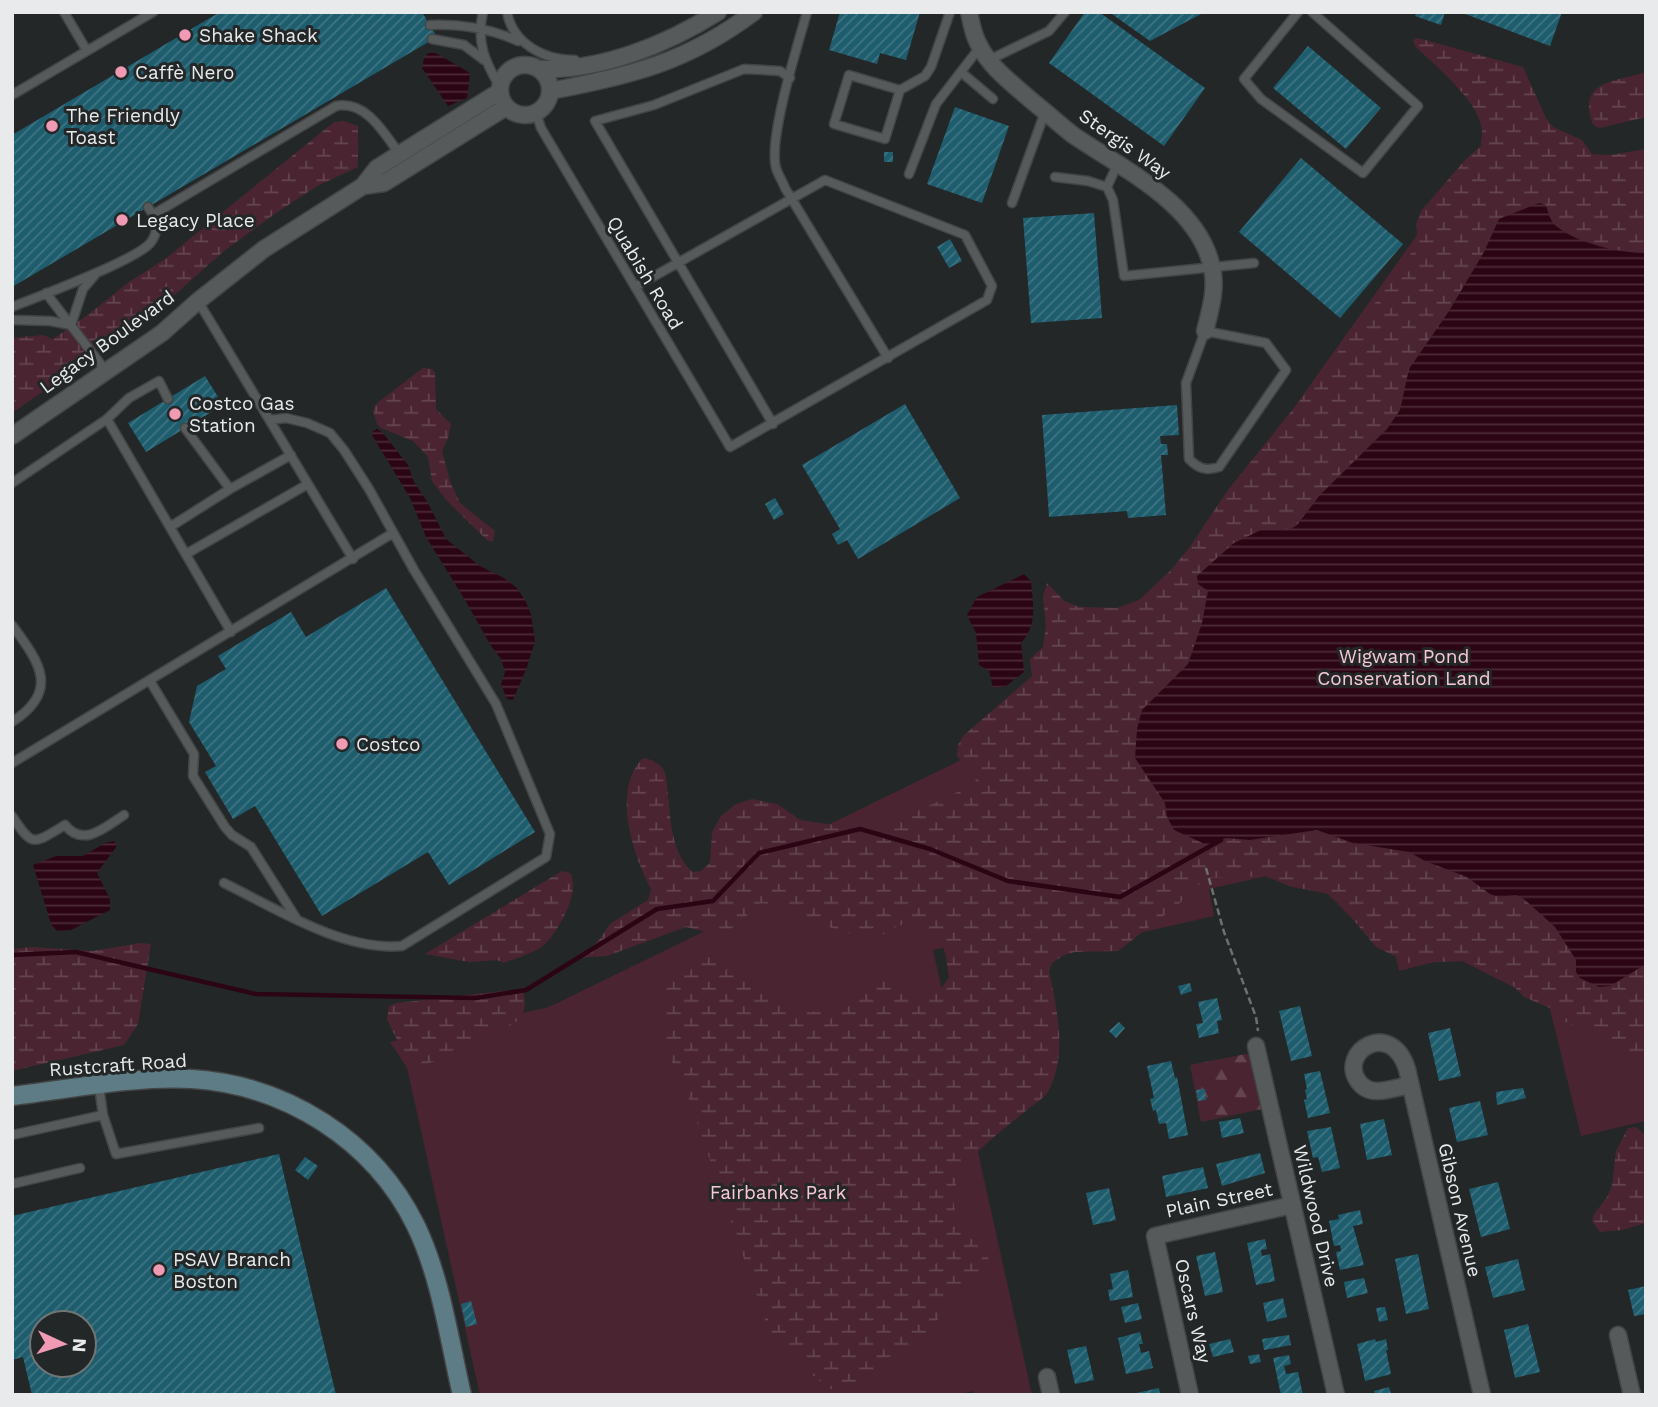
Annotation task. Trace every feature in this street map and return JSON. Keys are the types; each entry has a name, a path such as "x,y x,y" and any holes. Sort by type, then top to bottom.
{"main road":[{"name":"Rustcraft Road","path":"12,1096 190,1079 239,1086 290,1103 341,1134 363,1153 385,1179 416,1228 437,1287 462,1395"}],"street":[{"path":"539,69 548,79 550,91 546,104 536,113 520,115 502,96 505,74 514,67 529,65 539,69 572,68 609,60 652,46 694,27 718,12"},
{"path":"550,91 634,74 680,58 704,46 754,12"},
{"name":"Stergis Way","path":"969,12 985,53 1014,86 1074,135 1160,194 1195,231 1207,250 1213,269 1213,290 1205,331"},
{"name":"Legacy Boulevard","path":"12,436 162,333 264,249 363,186 384,183 404,161 502,96"},
{"name":"Gibson Avenue","path":"1410,1085 1373,1091 1366,1088 1357,1080 1354,1068 1358,1054 1368,1045 1385,1044 1395,1047 1402,1055 1410,1085 1482,1395"},
{"name":"Wildwood Drive","path":"1256,1046 1336,1395"},
{"name":"Plain Street","path":"1154,1236 1292,1205"},
{"name":"Oscars Way","path":"1154,1236 1190,1395"},
{"path":"1618,1335 1632,1395"},
{"path":"1047,1377 1051,1395"}],"lane":[{"path":"64,12 87,51"},
{"path":"12,95 153,12"},
{"path":"483,12 479,28 484,60 502,96"},
{"path":"507,12 513,31 521,42"},
{"path":"900,90 849,75 834,124 885,139 900,90 925,76 931,67 950,12"},
{"path":"909,174 936,104 961,72 985,53 1049,31 1065,12"},
{"path":"1298,12 1244,79 1261,99 1363,173 1418,106 1312,12"},
{"path":"804,13 778,125 776,167 792,199 888,358"},
{"path":"430,25 479,28 496,32 536,51 568,60 609,60"},
{"path":"432,39 464,46 484,60"},
{"path":"635,287 679,263 825,180 965,235 992,286 987,300 773,424 679,263 596,121 665,101 744,69 780,71 790,78"},
{"path":"961,72 993,99"},
{"path":"12,307 135,255 151,243 156,233 157,223 151,210 336,106 352,105 363,110 382,130 404,161"},
{"path":"1012,203 1045,112"},
{"name":"Quabish Road","path":"536,113 541,128 730,447 773,424"},
{"path":"1107,187 1118,163"},
{"path":"1055,177 1088,181 1107,187 1113,200 1124,276 1254,263"},
{"path":"71,325 83,289 88,280 101,270"},
{"path":"46,293 106,371"},
{"path":"198,301 354,558"},
{"path":"12,320 50,321 71,325"},
{"path":"1205,331 1266,343 1286,370 1219,467 1208,471 1197,467 1189,459 1186,383 1205,331"},
{"path":"12,483 107,419 129,398 159,381 168,399"},
{"path":"225,883 341,938 382,948 402,946 546,856 549,848 550,834 496,704 369,489 330,433 286,418 270,420"},
{"path":"107,419 232,632"},
{"path":"186,428 230,489"},
{"path":"170,527 291,455"},
{"path":"186,554 308,484"},
{"path":"12,763 393,533"},
{"path":"12,625 37,659 41,675 34,704 12,722"},
{"path":"150,681 194,754 194,776 219,817 232,835 251,847 296,918"},
{"path":"12,816 25,836 37,841 65,825 69,830 86,836 95,834 124,815"},
{"path":"99,1086 103,1115 116,1154 258,1128"},
{"path":"12,1135 103,1115"},
{"path":"12,1184 80,1168"}],"path":[{"path":"1206,868 1224,932 1256,1017 1259,1031 1256,1046"}],"green space":[{"name":"Fairbanks Park","path":"1418,38 1523,67 1546,118 1553,127 1582,140 1592,154 1610,155 1646,149 1646,253 1611,249 1574,237 1555,225 1546,205 1539,203 1499,219 1484,252 1449,311 1409,369 1400,410 1387,429 1320,495 1298,525 1291,529 1274,528 1234,543 1197,576 1198,584 1208,590 1202,623 1188,664 1142,710 1139,765 1165,803 1167,817 1207,845 1226,838 1250,840 1317,829 1353,843 1409,852 1467,877 1490,894 1516,895 1524,899 1555,927 1576,960 1577,972 1610,986 1646,964 1646,1073 1601,1028 1580,1028 1566,1022 1550,1008 1524,997 1502,974 1467,961 1409,963 1376,947 1328,894 1289,886 1265,876 1210,878 1195,887 1180,903 1118,951 1075,952 1052,963 1049,971 1059,1047 1058,1063 1048,1092 979,1151 959,1177 954,1191 954,1206 960,1222 992,1263 986,1278 952,1294 929,1335 915,1347 881,1360 867,1378 855,1387 830,1389 800,1365 768,1328 686,1091 667,1052 663,1021 666,970 704,957 723,958 737,965 785,1003 803,1010 823,1012 839,1006 866,983 881,977 890,978 924,995 932,994 940,989 949,977 944,950 935,933 922,926 901,925 881,935 862,936 840,931 778,906 756,904 741,923 728,930 710,933 686,927 607,956 580,958 599,940 610,924 648,900 651,889 638,859 628,823 628,787 633,771 643,758 656,762 665,773 676,847 693,872 701,871 710,863 712,832 721,816 736,804 752,799 777,804 800,820 874,831 977,783 957,756 958,745 963,736 1032,676 1030,659 1043,647 1046,625 1043,597 1047,583 1064,601 1079,607 1117,608 1139,600 1171,570 1228,490 1402,268 1418,242 1416,224 1421,211 1466,159 1481,146 1482,129 1473,107 1415,46 1413,40"},
{"path":"1646,72 1646,117 1600,128 1593,125 1589,110 1594,91 1611,81"},
{"path":"344,121 358,126 358,167 317,186 276,213 224,251 162,306 124,334 73,360 55,383 12,413 12,338 43,335 53,339 129,282 165,259 334,122"},
{"name":"Wigwam Pond Conservation Land","path":"1484,141 1646,161 1646,1121 1581,1136 1548,1001 1521,991 1454,957 1399,971 1388,923 1356,904 1275,874 1209,889 1214,916 1104,941 1098,913 933,950 1032,1395 974,1395 973,1391 957,1395 480,1395 407,1068 390,1042 549,1007 748,910 728,874 1057,713 1060,736"},
{"path":"423,368 432,369 435,373 436,409 451,424 442,451 451,484 460,503 495,531 493,542 487,540 446,500 432,481 428,457 413,441 377,424 373,411 376,404"},
{"path":"562,871 570,873 573,881 571,900 556,930 545,944 536,950 504,963 497,960 469,962 425,954"},
{"path":"141,943 151,944 138,1024 124,1045 12,1071 12,949 33,947 92,951"},
{"path":"513,990 523,992 525,1005 516,1022 466,1042 440,1059 426,1064 419,1064 409,1058 387,1019 389,1006 397,1003"},
{"path":"1251,1053 1262,1109 1201,1122 1190,1065"},
{"path":"1636,1127 1646,1136 1646,1223 1622,1230 1600,1232 1592,1221 1594,1214 1612,1185 1616,1151 1628,1128"}],"shaded area":[{"path":"428,53 436,53 470,73 467,98 448,106 422,68"},
{"path":"1539,203 1546,205 1555,225 1574,237 1611,249 1646,253 1646,964 1610,986 1599,987 1580,978 1576,972 1576,960 1555,927 1524,899 1516,895 1499,897 1490,894 1467,877 1409,852 1353,843 1317,830 1250,840 1226,838 1207,845 1174,830 1167,817 1165,803 1135,758 1137,729 1142,710 1188,664 1202,623 1208,591 1198,584 1197,576 1234,543 1263,529 1291,529 1297,525 1320,495 1387,429 1400,410 1409,369 1449,311 1484,252 1499,219"},
{"path":"377,429 408,465 414,482 446,539 480,566 517,588 525,600 531,614 535,641 513,700 507,699 501,684 505,672 501,659 426,537 410,498 372,435"},
{"path":"1024,574 1031,581 1033,606 1030,629 1021,643 1024,672 1006,686 993,688 989,671 979,665 976,633 967,615 977,597"},
{"path":"114,841 117,846 97,873 110,899 110,910 71,930 57,931 51,924 33,865 56,856 83,856 105,843"}],"building":[{"path":"220,12 422,12 437,37 12,287 12,135"},
{"path":"840,12 920,12 906,60 880,53 877,64 829,50"},
{"path":"1085,12 1099,12 1205,88 1164,146 1049,63"},
{"path":"1109,12 1205,12 1150,41"},
{"path":"1417,12 1445,12 1441,25 1415,16"},
{"path":"1460,12 1562,12 1550,46"},
{"path":"1308,46 1381,108 1346,149 1273,88"},
{"path":"955,107 1009,126 982,203 927,184"},
{"path":"884,152 893,152 893,162 884,162"},
{"path":"1301,158 1403,244 1340,318 1239,232"},
{"path":"1094,213 1102,318 1031,323 1023,218"},
{"path":"950,239 962,261 949,268 937,247"},
{"name":"Costco Gas Station","path":"205,376 223,405 146,452 128,423"},
{"path":"905,404 960,498 858,559 847,540 838,545 832,534 840,529 802,465"},
{"path":"1177,405 1179,435 1160,436 1161,444 1167,444 1168,455 1161,455 1166,515 1128,518 1127,511 1049,517 1042,415"},
{"path":"775,498 784,514 774,520 765,504"},
{"name":"Costco","path":"386,588 535,832 449,885 428,852 322,916 255,806 233,819 205,772 216,766 189,722 197,686 226,669 218,656 291,612 306,637"},
{"path":"1190,983 1192,991 1181,995 1178,986"},
{"path":"1217,998 1222,1020 1217,1021 1219,1033 1199,1038 1196,1024 1203,1023 1198,1002"},
{"path":"1300,1006 1312,1056 1291,1061 1279,1011"},
{"path":"1119,1022 1125,1028 1116,1038 1109,1031"},
{"path":"1450,1028 1461,1076 1439,1081 1428,1033"},
{"path":"1171,1061 1175,1078 1177,1077 1188,1135 1169,1139 1166,1123 1159,1124 1156,1110 1153,1111 1150,1099 1154,1098 1147,1066"},
{"path":"1320,1071 1330,1113 1308,1118 1304,1100 1307,1099 1307,1089 1304,1074"},
{"path":"1523,1088 1526,1098 1497,1105 1496,1092"},
{"path":"1205,1089 1206,1100 1198,1101 1196,1090"},
{"path":"1480,1101 1488,1135 1457,1142 1449,1108"},
{"path":"1240,1118 1244,1133 1222,1138 1219,1122"},
{"path":"1384,1119 1392,1155 1367,1160 1360,1124"},
{"path":"1331,1127 1340,1168 1322,1172 1318,1157 1313,1158 1307,1131"},
{"path":"1260,1153 1265,1173 1222,1186 1216,1164"},
{"name":"PSAV Branch Boston","path":"279,1154 336,1395 32,1395 28,1379 98,1379 98,1309 28,1309 28,1378 23,1357 12,1360 12,1216"},
{"path":"305,1157 318,1166 308,1180 295,1170"},
{"path":"1203,1167 1208,1188 1166,1197 1162,1176"},
{"path":"1498,1182 1510,1229 1481,1237 1469,1189"},
{"path":"1109,1188 1116,1220 1093,1225 1086,1193"},
{"path":"1360,1210 1363,1224 1353,1226 1364,1265 1340,1270 1336,1252 1341,1251 1340,1245 1334,1246 1329,1221 1339,1219 1338,1215"},
{"path":"1265,1239 1267,1249 1261,1250 1262,1256 1270,1254 1275,1281 1256,1285 1247,1243"},
{"path":"1215,1252 1223,1292 1205,1296 1196,1256"},
{"path":"1418,1254 1429,1309 1406,1314 1395,1259"},
{"path":"1518,1259 1525,1290 1493,1298 1485,1267"},
{"path":"1128,1270 1133,1297 1110,1301 1108,1290 1113,1289 1110,1274"},
{"path":"1364,1278 1368,1293 1347,1298 1344,1282"},
{"path":"1646,1286 1646,1314 1634,1316 1628,1290"},
{"path":"1283,1298 1287,1317 1267,1322 1263,1303"},
{"path":"471,1301 477,1324 466,1327 461,1304"},
{"path":"1138,1303 1142,1319 1125,1323 1121,1307"},
{"path":"1385,1307 1388,1320 1379,1322 1376,1308"},
{"path":"1528,1324 1540,1372 1515,1378 1504,1330"},
{"path":"1140,1332 1143,1344 1139,1344 1141,1353 1149,1351 1153,1368 1126,1374 1118,1338"},
{"path":"1289,1335 1291,1345 1264,1350 1262,1339"},
{"path":"1230,1339 1234,1352 1213,1357 1209,1344"},
{"path":"1375,1339 1376,1342 1386,1339 1391,1374 1365,1381 1357,1344"},
{"path":"1086,1346 1094,1380 1075,1384 1067,1350"},
{"path":"1259,1354 1261,1362 1250,1364 1248,1356"},
{"path":"1289,1355 1291,1364 1284,1366 1286,1374 1298,1372 1303,1395 1281,1395 1273,1358"},
{"path":"1389,1387 1391,1394 1375,1395 1374,1391"},
{"path":"1159,1388 1160,1395 1132,1395 1132,1394"}],"waterway":[{"path":"12,955 76,952 256,994 476,998 526,990 657,909 713,901 759,853 860,829 930,849 1008,881 1120,897 1221,840"}],"place":[{"name":"Shake Shack","path":"185,35"},
{"name":"Caffè Nero","path":"121,72"},
{"name":"The Friendly Toast","path":"52,126"},
{"name":"Legacy Place","path":"122,220"},
{"name":"Costco Gas Station","path":"175,414"},
{"name":"Costco","path":"342,744"},
{"name":"PSAV Branch Boston","path":"159,1270"}]}
